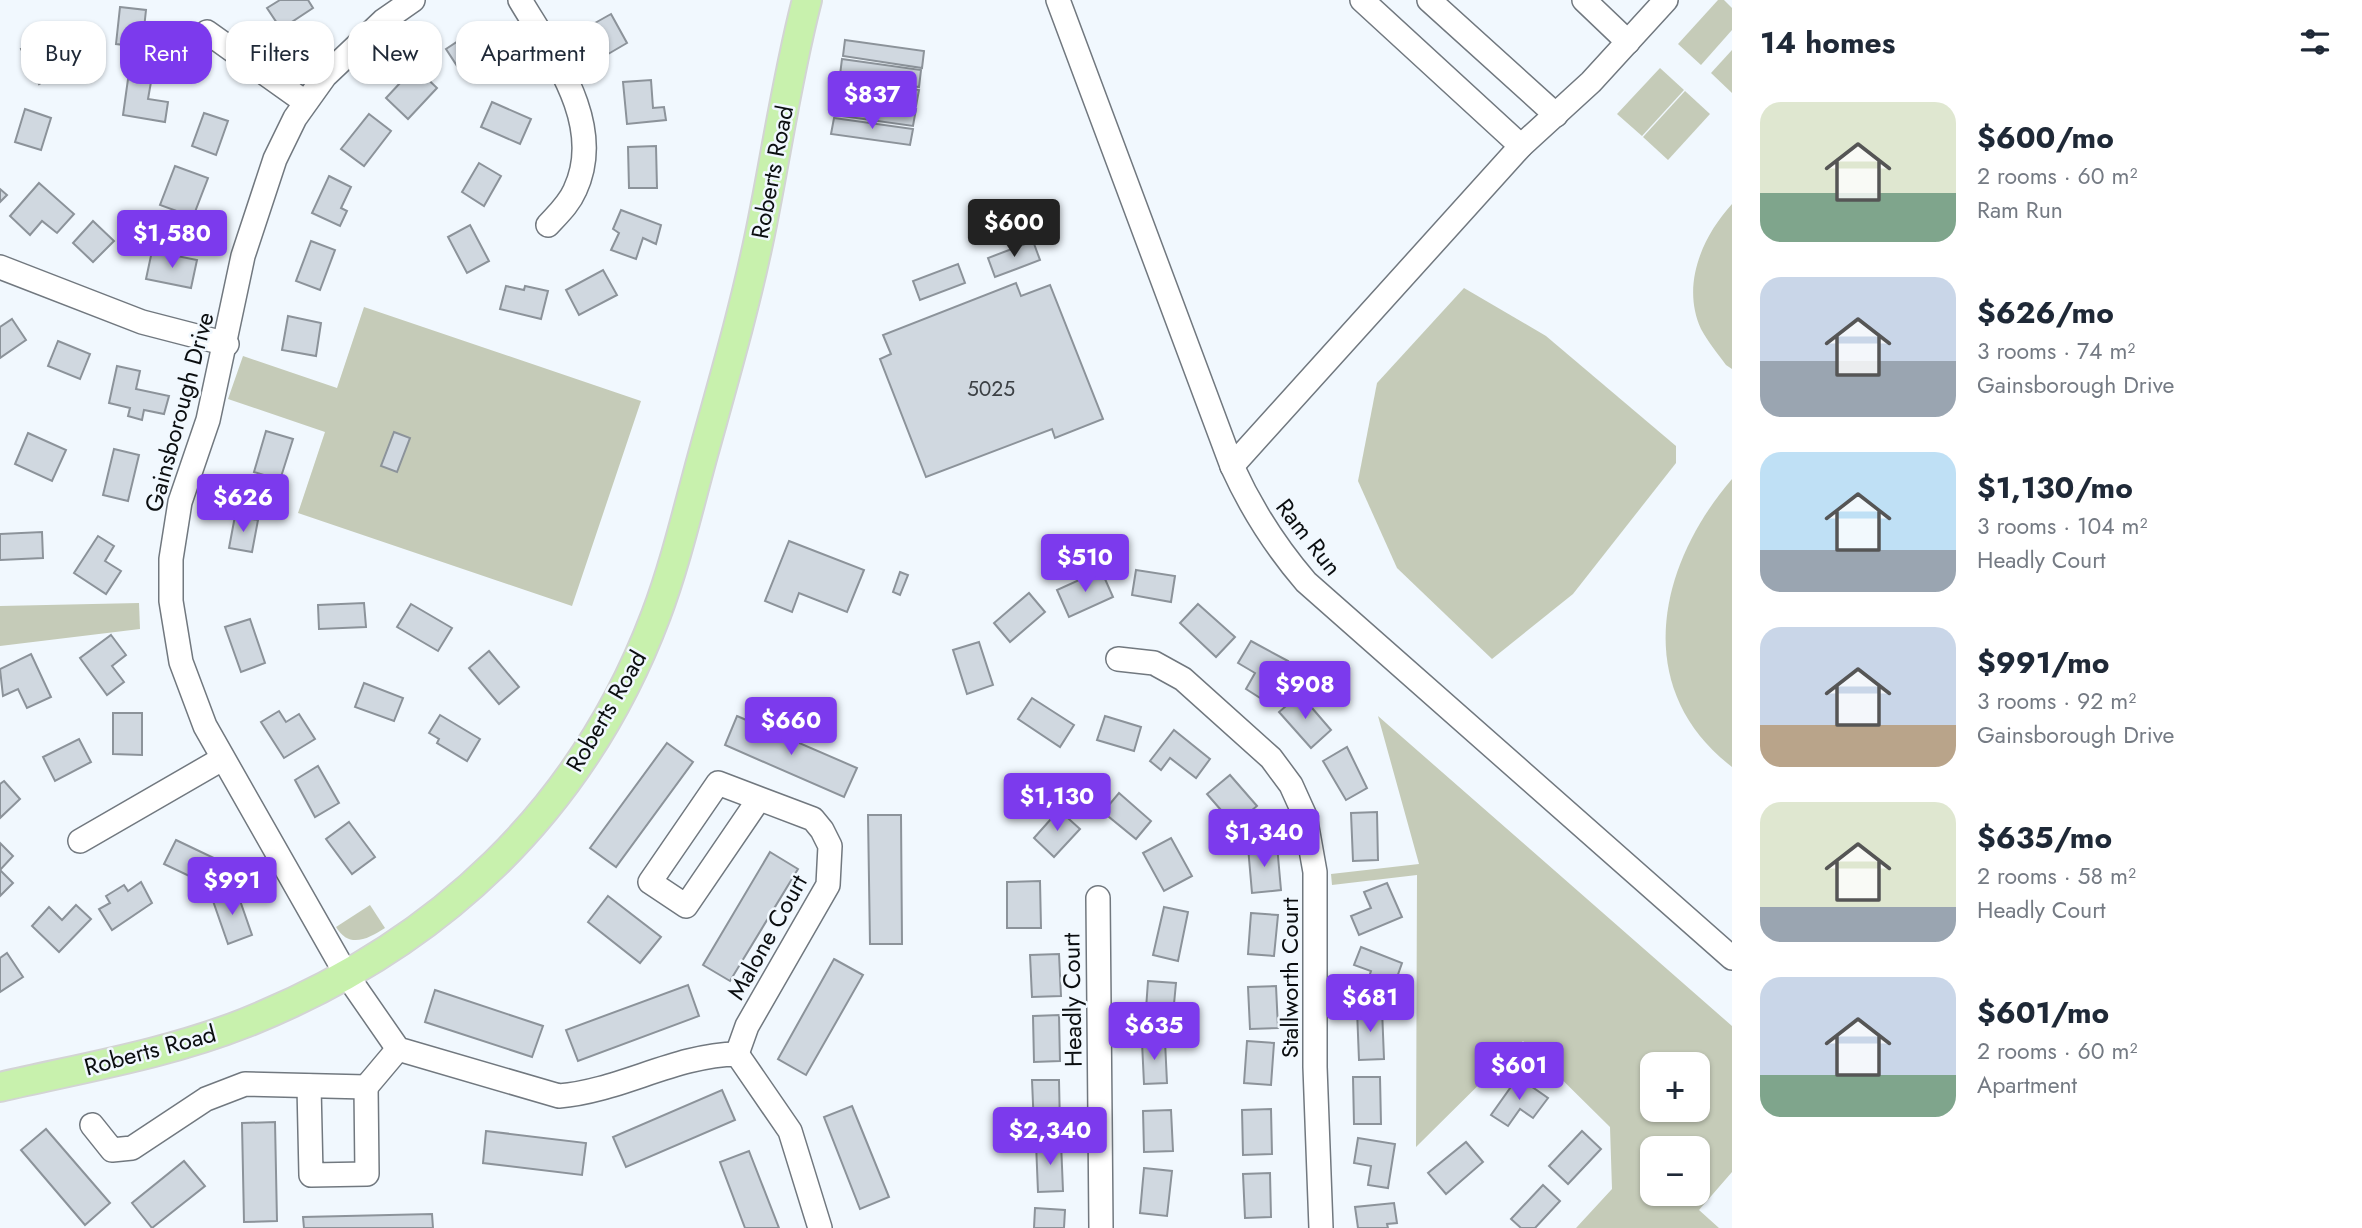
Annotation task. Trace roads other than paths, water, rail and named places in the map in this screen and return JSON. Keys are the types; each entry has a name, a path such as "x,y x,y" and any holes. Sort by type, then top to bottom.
{"main road":[{"name":"Roberts Road","path":"0,1087 195,1040 278,1009 346,974 433,921 511,850 582,758 609,716 638,660 670,574 745,304 807,0"}],"street":[{"name":"Gainsborough Drive","path":"398,1049 346,974 222,759 187,683 171,601 171,559 180,502 208,420 227,344 243,256 275,159 305,102 343,56 412,0"},
{"path":"520,0 571,89 583,135 575,190 548,225"},
{"name":"Ram Run","path":"1058,0 1232,466 1257,516 1306,582 1732,958"},
{"path":"1362,0 1521,146"},
{"path":"1429,0 1556,115"},
{"path":"1584,0 1628,42"},
{"path":"1232,466 1521,146 1591,82 1666,0"},
{"path":"212,36 305,102"},
{"path":"0,267 142,322 227,344"},
{"name":"Stallworth Court","path":"1118,659 1154,663 1182,679 1271,758 1291,785 1305,816 1315,872 1316,1080 1321,1228"},
{"path":"80,841 222,759"},
{"name":"Malone Court","path":"737,1054 747,1026 828,885 830,846 822,830 813,819 718,783 650,882 686,906 759,799"},
{"name":"Headly Court","path":"1098,898 1101,1228"},
{"path":"309,1086 311,1175 367,1174 366,1087 398,1049 559,1096 584,1094 713,1054 737,1054 790,1130 820,1228"},
{"path":"92,1125 113,1150 132,1148 206,1099 245,1084 366,1087"}]}
